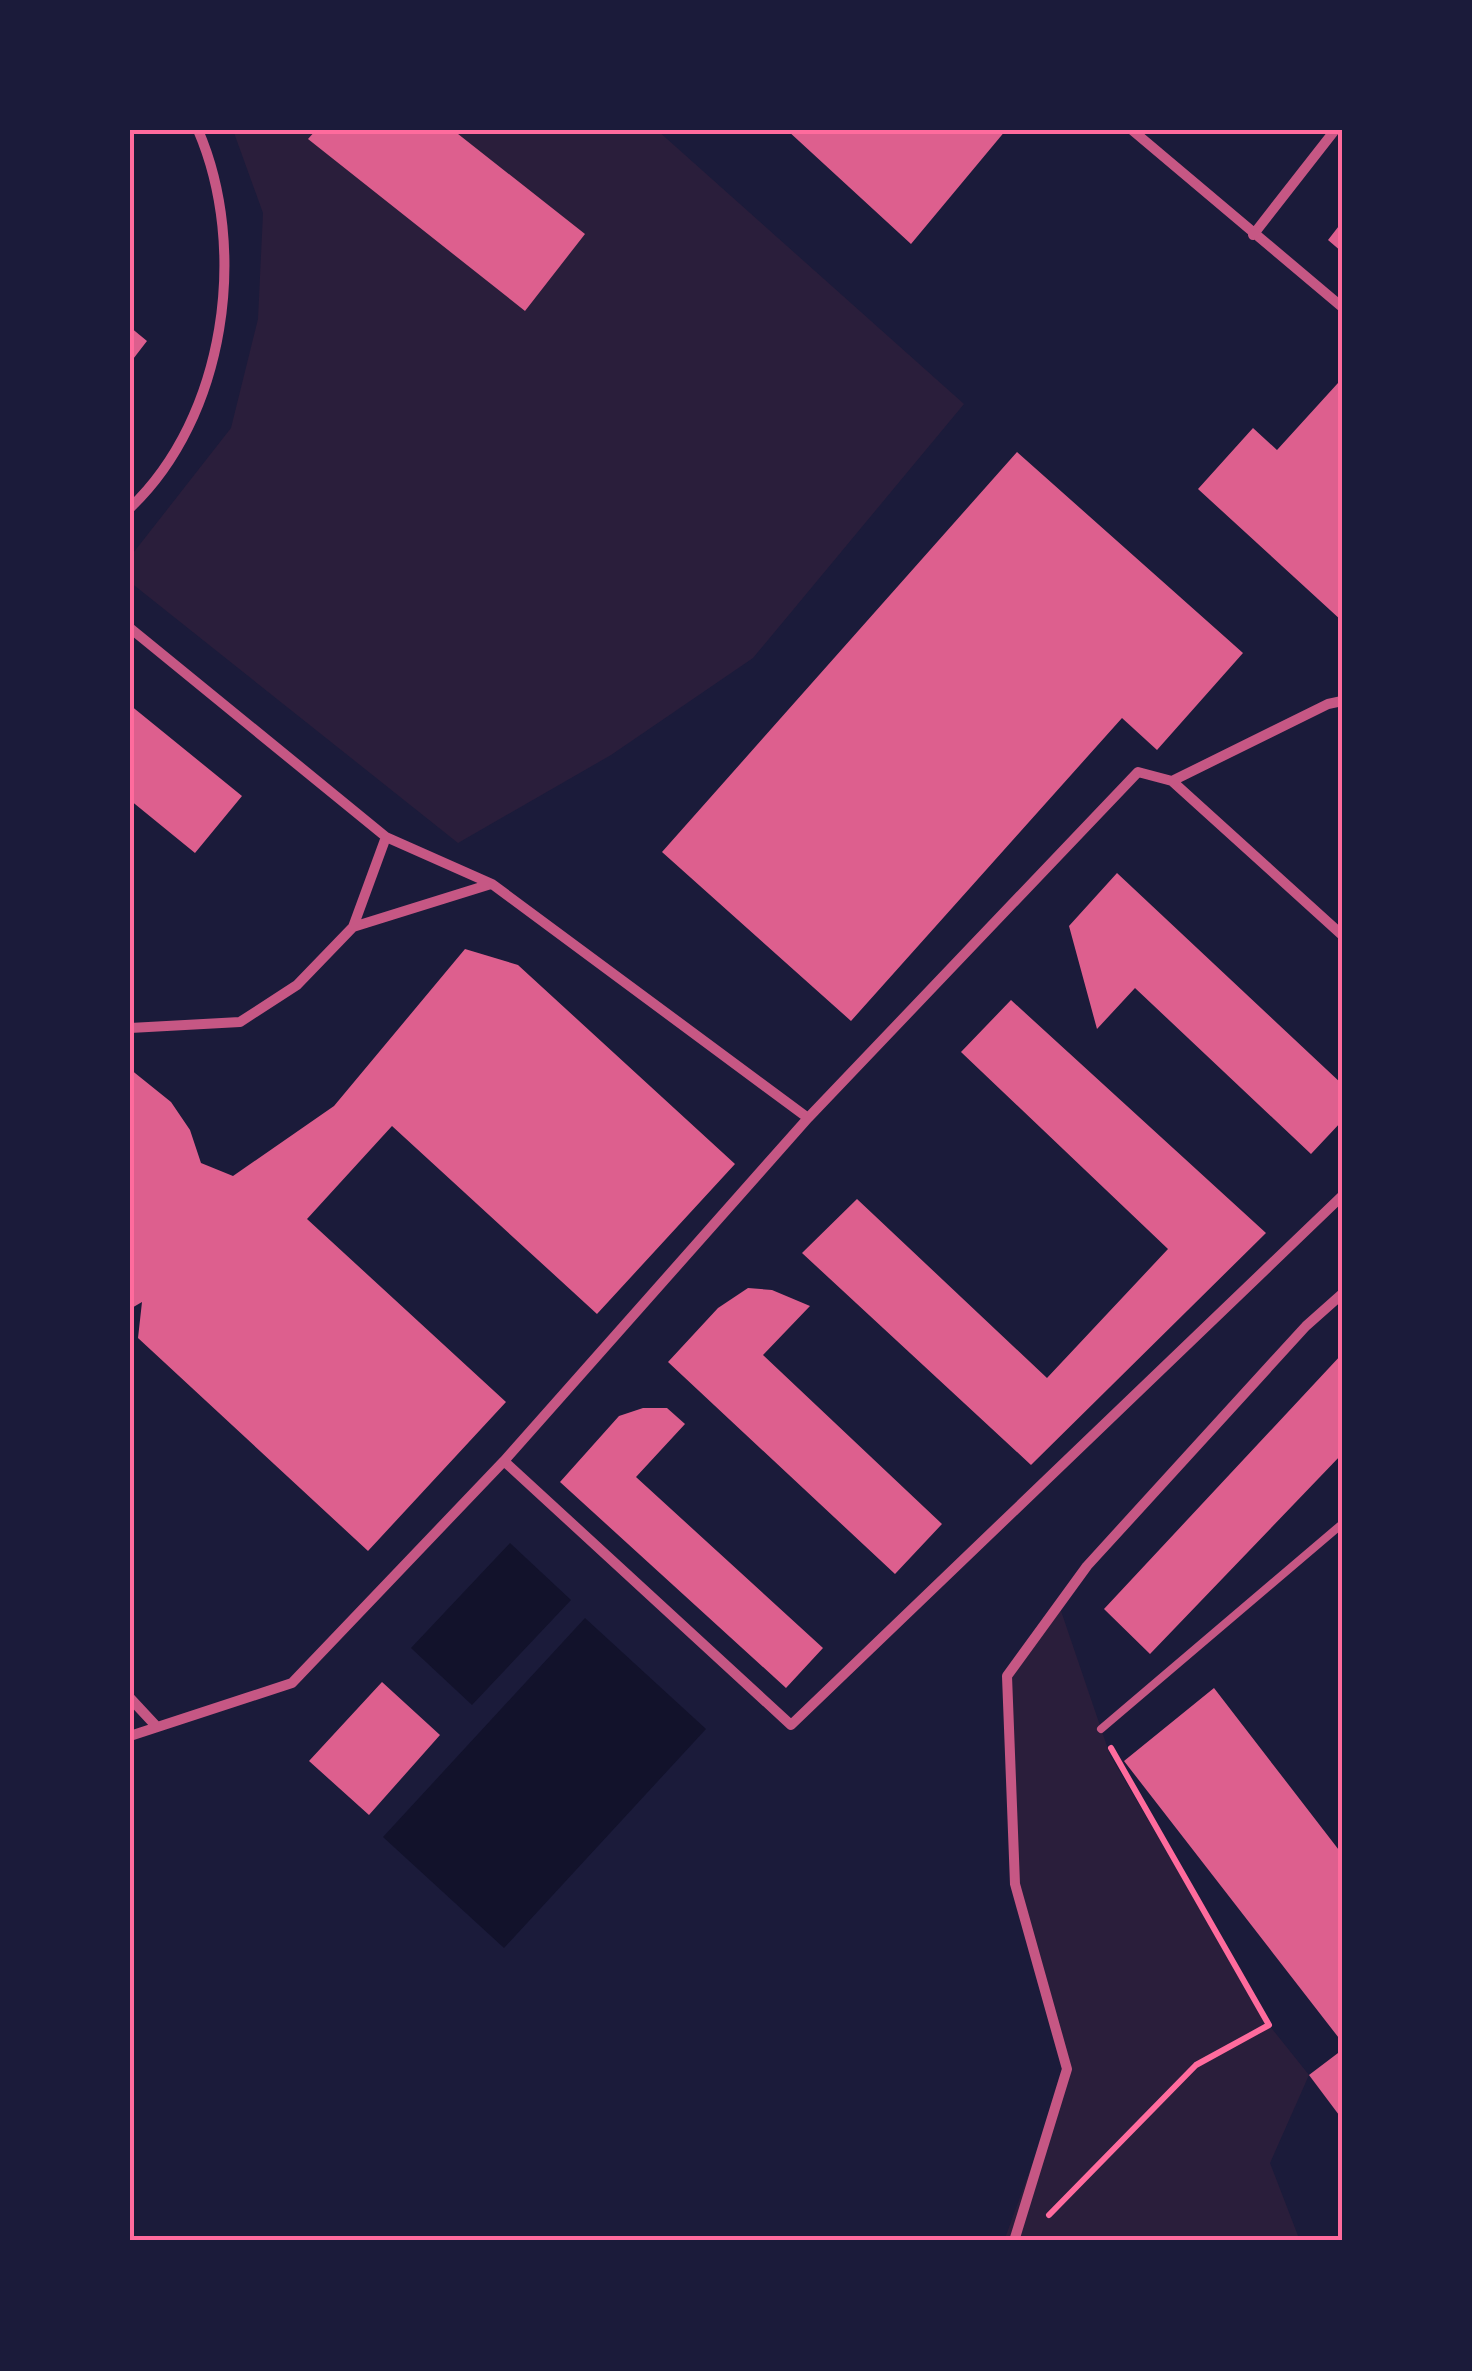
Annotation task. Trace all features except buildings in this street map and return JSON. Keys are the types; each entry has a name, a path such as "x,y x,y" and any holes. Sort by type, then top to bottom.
{"street":[{"path":"130,508 183,435 212,365 226,265 213,164 198,130"},
{"path":"1132,130 1342,308"},
{"path":"1253,235 1335,130"},
{"path":"130,628 386,836 492,884 808,1118"},
{"path":"1172,781 1328,704 1342,701"},
{"path":"130,1736 292,1683 504,1461 808,1118 1138,772 1172,781 1342,935"},
{"path":"130,1028 240,1022 297,985 353,926 386,836"},
{"path":"353,926 492,884"},
{"path":"504,1461 791,1724 1342,1196"},
{"path":"1014,2241 1067,2068 1016,1884 1007,1676 1087,1566 1306,1326 1342,1294"},
{"path":"130,1698 158,1727"}],"lane":[{"path":"1101,1730 1342,1524"}],"path":[{"path":"1036,2228 1196,2065 1270,2025 1101,1730"}],"shaded area":[{"path":"233,130 657,130 964,404 753,658 611,755 458,843 130,582 130,557 231,428 258,319 263,213"},
{"path":"510,1543 571,1600 472,1705 411,1648"},
{"path":"1059,1605 1110,1755 1269,2025 1309,2075 1270,2163 1300,2241 1004,2241 1067,2069 1015,1884 1007,1676"},
{"path":"585,1618 706,1729 504,1948 383,1837"}]}
